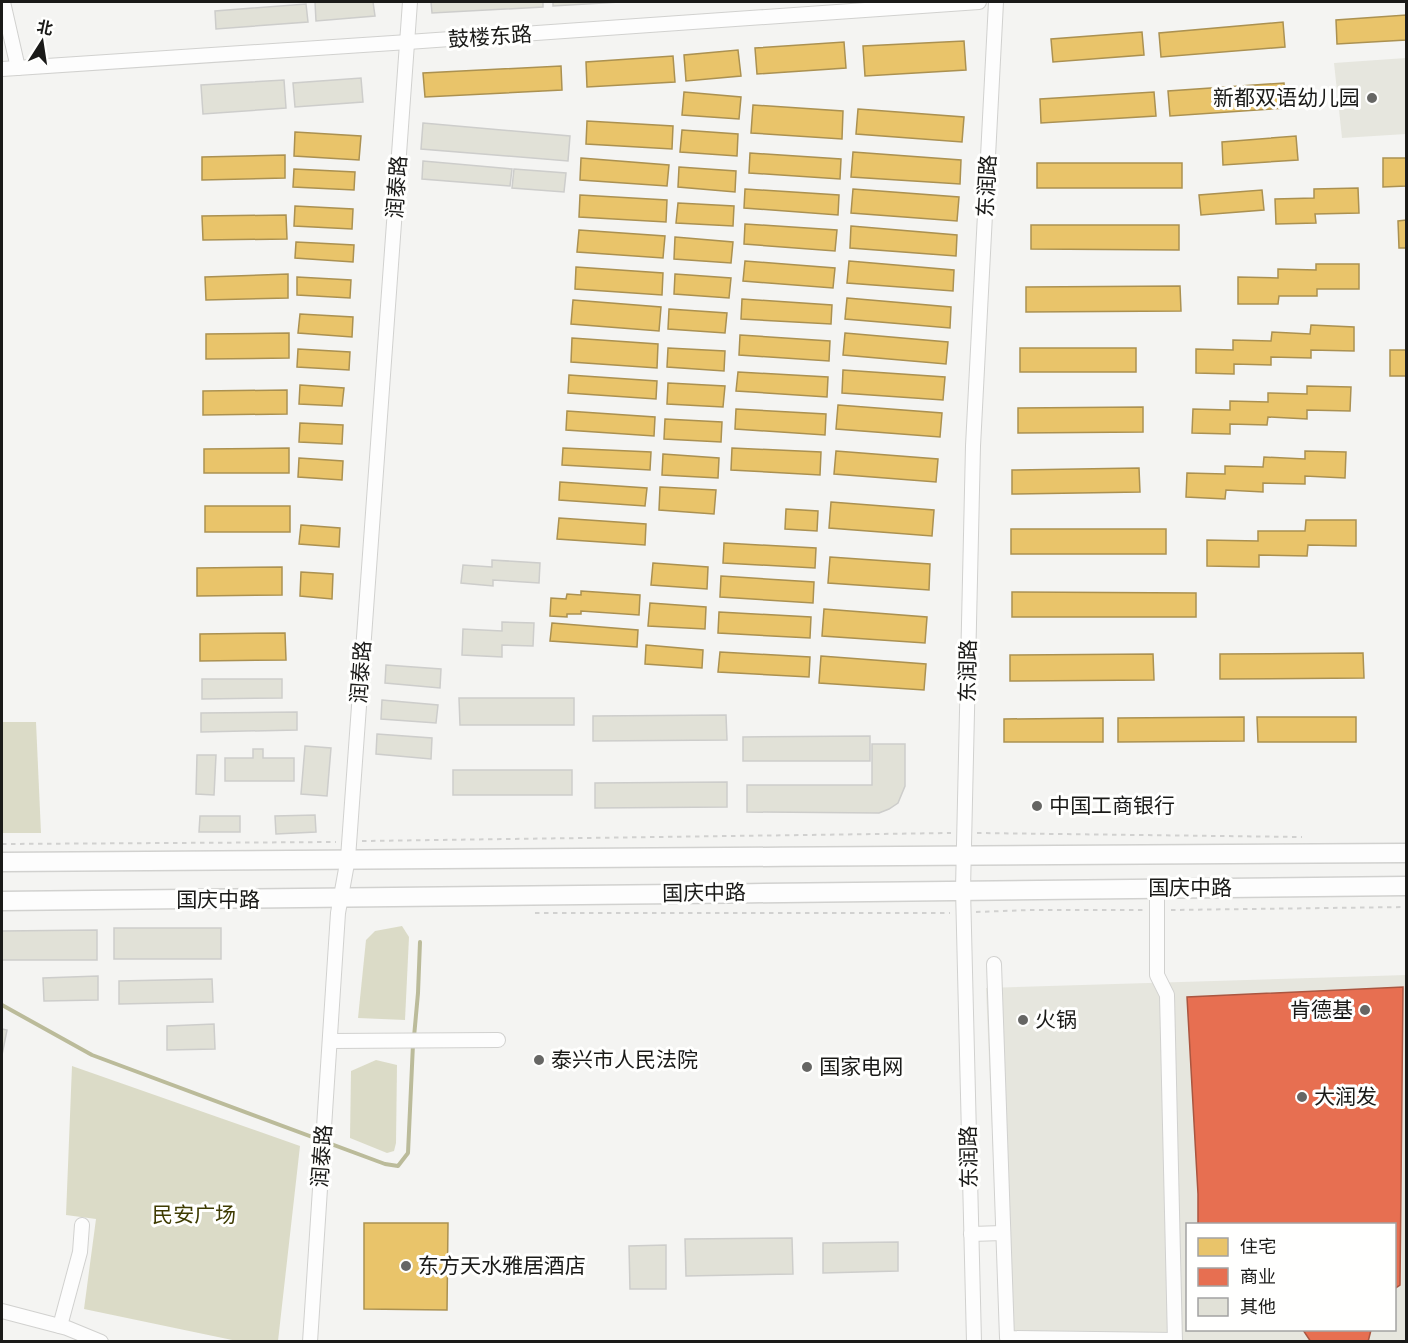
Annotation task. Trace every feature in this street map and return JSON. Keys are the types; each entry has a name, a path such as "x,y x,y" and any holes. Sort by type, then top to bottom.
{"main road":[{"path":"2,862 348,850 964,857 1407,853"},
{"name":"国庆中路","path":"2,901 1406,886"}],"street":[{"path":"3,2 18,68"},
{"name":"润泰路","path":"310,1341 339,899 348,850 410,2"},
{"name":"鼓楼东路","path":"2,69 979,2"},
{"name":"东润路","path":"974,1341 963,889 973,446 996,2"},
{"path":"994,964 1007,1338 1175,1341 1167,995 1157,975 1157,888"},
{"path":"330,1041 498,1041"},
{"path":"60,1326 80,1252 82,1225"},
{"path":"971,1234 1003,1233"},
{"path":"2,1311 60,1326 100,1341"}],"path":[{"path":"2,844 348,850 964,833 1311,837"},
{"path":"527,913 963,912 1407,907"}],"shaded area":[{"name":"新都双语幼儿园","path":"1406,58 1406,134 1342,138 1334,63"},
{"path":"1406,975 1406,1341 1001,1341 986,988"}],"green space":[{"path":"2,722 36,722 41,833 2,833"},
{"path":"402,926 409,937 405,1020 358,1018 366,940 375,931"},
{"path":"376,1060 397,1065 396,1143 394,1151 387,1153 350,1138 351,1071"},
{"name":"民安广场","path":"72,1066 300,1146 278,1341 237,1341 84,1309 96,1219 66,1215"}],"building: 住宅":[{"path":"1406,15 1406,40 1337,44 1336,20"},
{"path":"1283,22 1285,47 1161,57 1159,33"},
{"path":"1142,32 1144,55 1053,62 1051,39"},
{"path":"964,41 966,70 865,76 863,46"},
{"path":"844,42 846,68 757,74 755,48"},
{"path":"738,50 741,76 686,81 684,55"},
{"path":"673,56 675,82 587,87 586,62"},
{"path":"561,66 562,90 425,97 423,73"},
{"path":"1284,83 1286,108 1170,116 1168,91"},
{"path":"684,92 741,97 739,119 682,115"},
{"path":"1154,92 1156,116 1041,123 1040,99"},
{"path":"753,105 843,111 842,139 751,133"},
{"path":"858,109 964,117 962,142 856,134"},
{"path":"587,121 673,126 672,149 586,144"},
{"path":"682,130 738,134 737,156 680,152"},
{"path":"295,132 361,136 359,160 294,156"},
{"path":"1296,136 1298,160 1223,165 1222,142"},
{"path":"853,152 961,160 960,184 851,177"},
{"path":"750,153 841,159 840,179 749,173"},
{"path":"285,155 285,178 202,180 202,157"},
{"path":"581,158 669,165 667,186 580,180"},
{"path":"1383,158 1406,158 1406,186 1383,187"},
{"path":"1037,163 1182,163 1182,188 1037,188"},
{"path":"679,167 736,171 735,192 678,187"},
{"path":"294,169 355,172 354,190 293,187"},
{"path":"1358,188 1359,213 1315,214 1316,223 1276,224 1275,199 1314,198 1314,189"},
{"path":"745,189 839,195 838,215 744,208"},
{"path":"853,189 959,197 957,221 851,213"},
{"path":"1262,190 1264,210 1201,215 1199,195"},
{"path":"580,195 667,200 666,222 579,217"},
{"path":"678,203 734,206 733,226 676,223"},
{"path":"295,206 353,209 352,229 294,226"},
{"path":"286,215 287,239 203,240 202,216"},
{"path":"1406,220 1406,248 1399,248 1398,221"},
{"path":"745,224 837,230 835,251 744,244"},
{"path":"1031,225 1179,225 1179,250 1031,249"},
{"path":"851,226 957,235 956,256 850,248"},
{"path":"579,230 665,236 663,258 577,252"},
{"path":"675,237 733,242 731,263 674,259"},
{"path":"296,242 354,245 353,262 295,258"},
{"path":"745,261 835,268 833,288 743,281"},
{"path":"849,261 954,270 953,291 847,283"},
{"path":"1316,264 1359,264 1359,289 1317,289 1317,296 1279,296 1278,304 1238,304 1238,277 1278,278 1278,269 1316,270"},
{"path":"576,267 663,273 662,295 575,289"},
{"path":"288,274 288,298 206,300 205,277"},
{"path":"675,274 731,278 729,298 674,294"},
{"path":"297,277 351,280 350,298 297,295"},
{"path":"1180,286 1181,311 1026,312 1026,287"},
{"path":"847,298 951,307 950,328 845,319"},
{"path":"742,299 832,305 831,324 741,319"},
{"path":"573,300 661,307 659,331 571,324"},
{"path":"669,309 727,313 725,333 668,329"},
{"path":"300,314 353,317 352,337 298,333"},
{"path":"1311,325 1354,327 1354,351 1311,350 1311,358 1271,357 1271,365 1234,364 1234,374 1196,373 1196,349 1233,350 1233,340 1271,341 1272,332 1310,334"},
{"path":"289,333 289,358 206,359 206,334"},
{"path":"845,333 948,342 946,364 843,355"},
{"path":"740,335 830,341 829,361 739,355"},
{"path":"572,338 658,344 657,368 571,362"},
{"path":"668,348 725,351 724,371 667,367"},
{"path":"1020,348 1136,348 1136,372 1020,372"},
{"path":"298,349 350,352 349,370 297,367"},
{"path":"1390,350 1406,350 1406,376 1390,376"},
{"path":"843,370 945,377 943,400 842,393"},
{"path":"738,372 828,377 827,397 736,391"},
{"path":"569,375 657,381 656,399 568,393"},
{"path":"668,383 725,386 723,407 667,404"},
{"path":"300,385 344,388 342,406 299,404"},
{"path":"1307,386 1351,387 1350,411 1307,410 1307,419 1268,417 1267,425 1230,424 1230,434 1192,433 1193,409 1230,410 1230,401 1268,402 1268,393 1307,394"},
{"path":"287,390 287,414 203,415 203,391"},
{"path":"838,405 942,413 940,437 836,429"},
{"path":"1143,407 1143,432 1018,433 1018,408"},
{"path":"736,409 826,414 825,435 735,429"},
{"path":"567,411 655,417 654,436 566,430"},
{"path":"665,419 722,422 721,442 664,439"},
{"path":"300,423 343,425 342,444 299,442"},
{"path":"289,448 289,473 204,473 204,449"},
{"path":"563,448 651,452 650,470 562,465"},
{"path":"732,448 821,452 820,475 731,470"},
{"path":"836,451 938,459 936,482 834,474"},
{"path":"1305,451 1346,452 1345,478 1305,476 1305,484 1263,483 1263,492 1226,490 1225,499 1186,497 1187,473 1225,474 1225,466 1263,467 1264,457 1305,459"},
{"path":"663,454 719,458 718,478 662,475"},
{"path":"299,458 343,461 342,480 298,477"},
{"path":"1139,468 1140,492 1012,494 1012,470"},
{"path":"560,482 647,488 645,506 559,500"},
{"path":"660,487 716,490 714,514 659,510"},
{"path":"831,502 934,510 932,536 829,528"},
{"path":"205,506 290,506 290,532 205,532"},
{"path":"786,509 818,511 817,531 785,529"},
{"path":"559,518 646,524 645,545 557,539"},
{"path":"1306,520 1356,520 1356,546 1308,545 1307,556 1259,555 1259,567 1207,566 1207,540 1258,541 1258,531 1305,531"},
{"path":"301,525 340,528 339,547 299,544"},
{"path":"1011,529 1166,529 1166,554 1011,554"},
{"path":"724,543 816,548 815,568 723,563"},
{"path":"830,557 930,564 929,590 828,583"},
{"path":"653,563 708,567 707,589 651,585"},
{"path":"282,567 282,595 197,596 197,568"},
{"path":"301,572 333,574 332,599 300,596"},
{"path":"721,576 814,582 813,603 720,597"},
{"path":"581,591 640,595 639,615 581,611 581,614 567,614 567,617 550,616 551,598 566,599 567,594 581,595"},
{"path":"1012,592 1196,593 1196,617 1012,617"},
{"path":"650,603 706,607 705,629 648,626"},
{"path":"824,609 927,617 925,643 822,636"},
{"path":"719,612 811,617 810,638 718,633"},
{"path":"552,623 638,630 637,647 550,641"},
{"path":"285,633 286,660 200,661 200,634"},
{"path":"646,645 703,650 702,668 645,664"},
{"path":"720,652 810,657 809,677 718,672"},
{"path":"1363,653 1364,678 1220,679 1220,654"},
{"path":"1153,654 1154,680 1010,681 1010,655"},
{"path":"821,656 926,664 924,690 819,683"},
{"path":"1244,717 1244,741 1118,742 1118,718"},
{"path":"1257,717 1356,717 1356,742 1258,742"},
{"path":"1103,718 1103,742 1004,742 1004,719"},
{"name":"东方天水雅居酒店","path":"364,1223 448,1223 447,1310 364,1309"}],"building: 商业":[{"path":"1403,987 1400,1285 1396,1288 1396,1223 1198,1223 1187,997"},
{"path":"1304,1331 1371,1331 1368,1342 1311,1342"}],"building: 其他":[{"path":"315,2 373,2 375,16 316,21"},
{"path":"431,2 543,2 543,7 432,13"},
{"path":"553,2 620,2 553,6"},
{"path":"306,4 308,22 216,29 215,11"},
{"path":"361,78 363,102 295,107 293,83"},
{"path":"284,80 286,108 203,114 201,85"},
{"path":"423,123 570,136 568,161 421,149"},
{"path":"423,161 512,169 510,186 422,179"},
{"path":"514,169 566,173 564,192 512,188"},
{"path":"492,560 540,563 539,583 493,580 493,586 461,583 463,565 492,567"},
{"path":"502,622 534,623 533,646 502,645 502,657 462,655 463,629 502,631"},
{"path":"386,665 441,669 440,688 385,683"},
{"path":"202,679 282,679 282,698 202,699"},
{"path":"459,698 574,698 574,725 460,725"},
{"path":"382,700 438,705 436,723 381,719"},
{"path":"297,712 297,730 201,732 201,713"},
{"path":"726,715 727,740 593,741 593,716"},
{"path":"377,734 432,738 431,759 376,754"},
{"path":"870,736 870,761 743,761 743,737"},
{"path":"872,744 905,744 905,786 898,803 889,809 879,813 747,812 747,785 872,785"},
{"path":"305,746 331,748 327,796 301,794"},
{"path":"253,749 263,749 263,758 294,758 294,781 225,781 225,758 253,758"},
{"path":"197,755 216,755 214,795 196,794"},
{"path":"453,770 572,770 572,795 453,795"},
{"path":"727,782 727,807 595,808 595,783"},
{"path":"315,815 316,832 276,834 275,816"},
{"path":"200,816 240,816 240,832 199,832"},
{"path":"114,928 221,928 221,959 114,959"},
{"path":"97,930 97,960 2,960 2,931"},
{"path":"98,976 98,1000 44,1001 43,978"},
{"path":"212,979 213,1002 119,1004 119,981"},
{"path":"214,1024 215,1049 167,1050 167,1026"},
{"path":"2,1029 7,1030 2,1055"},
{"path":"792,1238 793,1274 686,1276 685,1239"},
{"path":"898,1242 898,1271 823,1273 823,1243"},
{"path":"666,1245 666,1289 630,1289 629,1246"}],"waterway":[{"path":"414,1037 420,942"},
{"path":"2,1005 92,1055 385,1164 398,1166 408,1153 413,1044"}],"place":[{"name":"新都双语幼儿园","path":"1372,98"},
{"name":"中国工商银行","path":"1037,806"},
{"name":"肯德基","path":"1365,1010"},
{"name":"火锅","path":"1023,1020"},
{"name":"泰兴市人民法院","path":"539,1060"},
{"name":"国家电网","path":"807,1067"},
{"name":"大润发","path":"1302,1097"},
{"name":"东方天水雅居酒店","path":"406,1266"}]}
